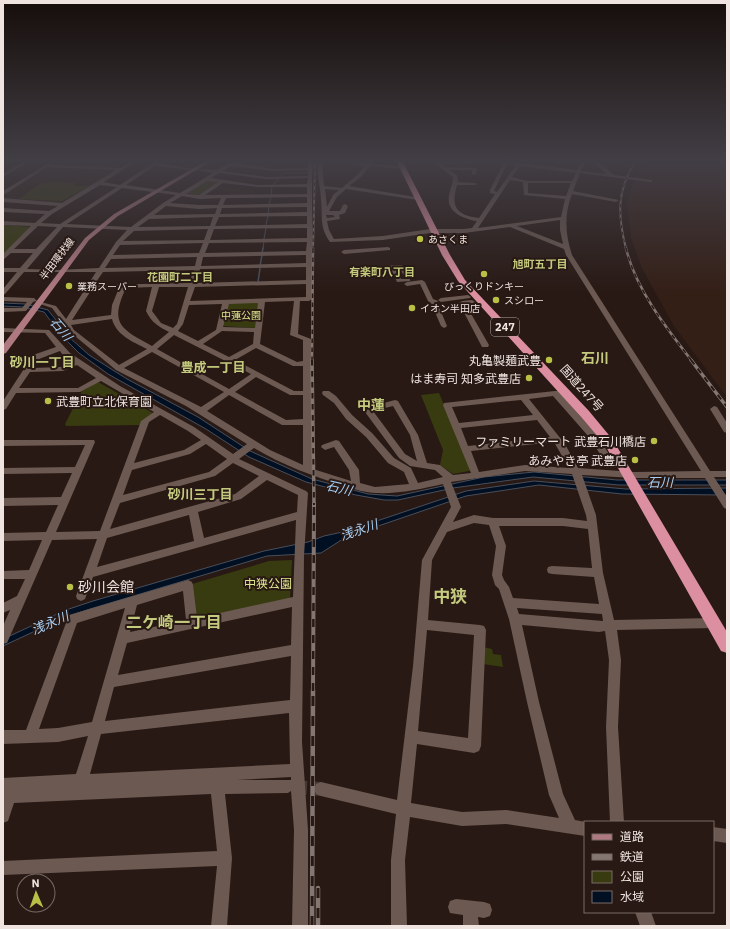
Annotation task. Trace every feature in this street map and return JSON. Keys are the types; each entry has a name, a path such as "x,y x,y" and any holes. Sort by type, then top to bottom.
{"highway":[{"name":"国道247号","path":"422,205 436,231 446,254 462,282 585,414 609,443 727,646"}],"main road":[{"name":"半田環状線","path":"3,351 15,330 58,271 86,239 97,227 132,205"},
{"name":"半田環状線","path":"3,342 15,330"}],"street":[{"path":"3,258 36,224 62,205"},
{"path":"3,293 6,285 21,271 62,226 93,205"},
{"path":"67,323 118,243 146,216 163,205"},
{"path":"203,205 278,205"},
{"path":"187,303 308,299 309,205"},
{"path":"324,205 323,220 326,233 332,241 436,231 469,230 562,218"},
{"path":"330,205 326,213 342,213 345,206"},
{"path":"453,205 466,218 481,220"},
{"path":"469,230 477,227 491,205"},
{"path":"566,205 562,218 562,233 566,248 727,505"},
{"path":"119,368 151,349 174,332 182,320 201,255 221,206"},
{"path":"3,210 50,213"},
{"path":"323,220 338,218 335,213"},
{"path":"146,216 309,214"},
{"path":"3,223 132,228 309,226"},
{"path":"511,225 566,248"},
{"path":"364,239 367,250"},
{"path":"118,243 309,240"},
{"path":"344,252 388,249"},
{"path":"10,251 38,251"},
{"path":"109,256 309,253"},
{"path":"3,270 100,271 308,265"},
{"path":"360,269 401,267 406,274 410,273"},
{"path":"393,268 399,281 422,282 431,301 438,302 457,298 471,299 462,303 485,345"},
{"path":"90,287 309,282"},
{"path":"156,286 149,305 150,314 155,320 174,332 293,393 308,393"},
{"path":"123,287 115,304 114,317 121,330 151,349 285,423 308,422"},
{"path":"3,299 33,306"},
{"path":"297,300 294,335 307,339 308,470"},
{"path":"256,345 262,301"},
{"path":"198,344 219,331 226,302"},
{"path":"438,302 444,326"},
{"path":"3,310 33,306 54,307 72,331 119,368 201,411 253,444 308,470 356,486 375,490 391,491 476,475 525,468 629,477 727,474"},
{"path":"67,323 114,317"},
{"path":"220,329 258,330"},
{"path":"3,330 47,330 60,348 76,362 101,378 266,476 303,493 299,556 295,706 296,770 301,830 300,926"},
{"path":"256,345 296,364 308,363"},
{"path":"230,360 256,345"},
{"path":"3,407 36,357 60,348"},
{"path":"28,370 63,369 76,362"},
{"path":"201,411 256,374"},
{"path":"14,391 80,390 101,378"},
{"path":"326,393 334,397 340,403 349,416 372,437 391,462 408,470 415,487"},
{"path":"476,475 447,405 555,393 592,435 612,466"},
{"path":"522,397 562,446 575,473 591,515 598,573 610,627 615,660 612,727 617,821"},
{"path":"399,926 398,860 427,560 456,507 456,502 448,480 437,467 413,464 402,456 368,410 395,403 414,435 423,465"},
{"path":"714,409 727,430"},
{"path":"81,596 145,421 159,412"},
{"path":"456,426 538,417"},
{"path":"465,449 556,439"},
{"path":"128,468 187,452 207,440"},
{"path":"3,443 91,442 5,635"},
{"path":"325,447 336,443 354,470 356,486"},
{"path":"117,500 212,474 253,444"},
{"path":"3,471 78,470"},
{"path":"3,537 104,535 238,497 266,476"},
{"path":"3,502 64,501"},
{"path":"193,510 200,543"},
{"path":"89,574 301,515"},
{"path":"444,529 471,519 494,522 543,521 592,526"},
{"path":"494,522 501,546 497,575 510,603 515,619 526,674 556,795 578,829"},
{"path":"552,570 598,573"},
{"path":"3,575 31,574"},
{"path":"30,736 73,620 188,585 192,624"},
{"path":"3,608 20,600"},
{"path":"123,639 298,600"},
{"path":"81,781 111,682 133,601"},
{"path":"510,603 606,609"},
{"path":"515,619 610,627 623,624 714,623"},
{"path":"411,736 474,746 480,630 422,624"},
{"path":"111,682 296,650"},
{"path":"3,737 58,735 96,728 295,706"},
{"path":"9,788 81,781 296,770"},
{"path":"9,788 288,786"},
{"path":"217,787 225,858 219,926"},
{"path":"3,816 9,788"},
{"path":"322,789 404,809 462,819 506,817 578,829"},
{"path":"714,834 727,836"},
{"path":"3,868 225,858"},
{"path":"470,909 471,926"},
{"path":"643,913 648,926"}],"shaded area":[{"path":"627,205 727,205 727,397 674,326 642,268 631,238"}],"green space":[{"path":"3,225 32,227 3,256"},
{"name":"中蓮公園","path":"229,303 259,303 256,328 222,326"},
{"path":"98,382 153,413 152,415 141,425 66,426 65,424 82,391"},
{"path":"439,393 471,470 469,471 453,474 440,465 443,450 421,395"},
{"name":"中狭公園","path":"292,560 290,599 198,620 195,618 192,584 269,561"},
{"path":"483,647 492,649 493,654 501,655 503,667 483,664"}],"water":[{"path":"3,303 25,304 48,310 70,338 89,355 127,379 198,417 250,451 312,479 368,494 397,496 484,477 534,472 617,480 727,480 727,485 619,485 533,477 453,488 398,500 384,500 356,495 306,482 249,457 206,429 108,374 79,353 61,335 44,312 23,307 3,306"},
{"name":"浅永川","path":"534,481 626,489 727,488 727,495 622,494 539,485 466,496 346,537 321,553 267,556 63,618 3,646 3,639 66,610 93,601 264,551 308,542 324,536 347,531 466,491"}],"waterway":[{"path":"268,214 269,206"},
{"path":"266,225 268,216"},
{"path":"264,239 266,228"},
{"path":"263,249 264,241"},
{"path":"262,253 263,248"},
{"path":"260,266 262,255"},
{"path":"258,282 260,268"}],"tunnel":[{"path":"293,787 321,789"}],"railway":[{"path":"313,249 314,205"},
{"path":"620,205 621,226 626,249"},
{"path":"312,360 313,248"},
{"path":"626,248 630,263 644,293 672,335 692,361"},
{"path":"312,360 314,505"},
{"path":"691,360 727,407"},
{"path":"313,691 314,505"},
{"path":"312,926 313,690"},
{"path":"318,888 318,926"}],"place":[{"name":"あさくま","path":"420,239"},
{"name":"びっくりドンキー","path":"484,274"},
{"name":"業務スーパー","path":"69,286"},
{"name":"スシロー","path":"496,300"},
{"name":"イオン半田店","path":"412,308"},
{"name":"丸亀製麺武豊","path":"549,360"},
{"name":"はま寿司 知多武豊店","path":"529,378"},
{"name":"武豊町立北保育園","path":"48,401"},
{"name":"ファミリーマート 武豊石川橋店","path":"654,441"},
{"name":"あみやき亭 武豊店","path":"635,460"},
{"name":"砂川会館","path":"70,587"}],"district":[{"name":"旭町五丁目","path":"540,264"},
{"name":"有楽町八丁目","path":"382,272"},
{"name":"花園町二丁目","path":"180,277"},
{"name":"石川","path":"595,358"},
{"name":"砂川一丁目","path":"42,362"},
{"name":"豊成一丁目","path":"213,367"},
{"name":"中蓮","path":"371,405"},
{"name":"砂川三丁目","path":"200,494"},
{"name":"中狭","path":"450,596"},
{"name":"二ケ崎一丁目","path":"174,622"}]}
